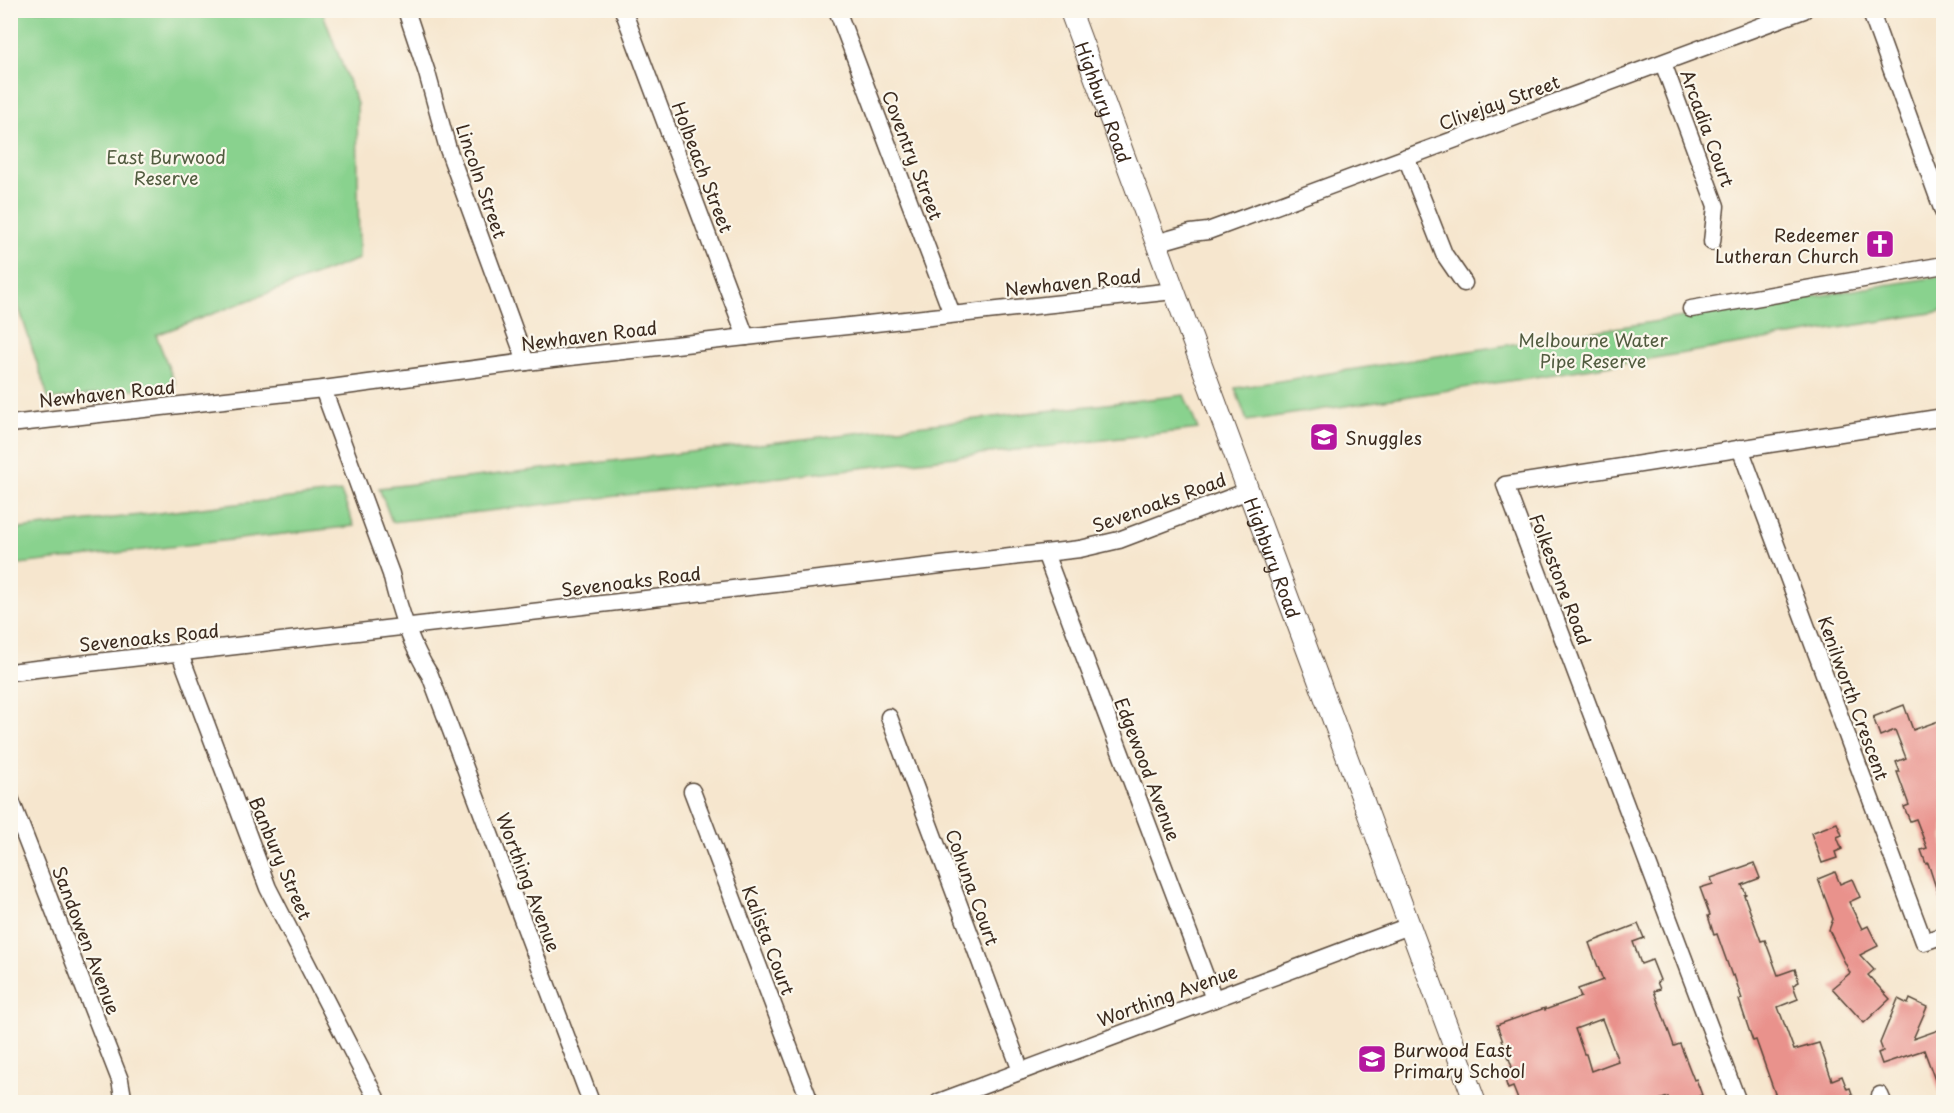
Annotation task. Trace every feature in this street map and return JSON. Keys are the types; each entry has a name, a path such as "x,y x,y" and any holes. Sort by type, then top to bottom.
{"main road":[{"name":"Highbury Road","path":"1070,10 1475,1102"}],"street":[{"name":"Lincoln Street","path":"406,10 427,73 448,149 526,362"},
{"name":"Holbeach Street","path":"623,10 746,337"},
{"name":"Coventry Street","path":"837,10 952,314"},
{"name":"Clivejay Street","path":"1158,250 1194,240 1208,231 1804,10"},
{"path":"1870,10 1944,214"},
{"name":"Arcadia Court","path":"1663,63 1716,206 1712,242"},
{"path":"1406,157 1444,254 1464,283"},
{"path":"1691,309 1944,265"},
{"name":"Newhaven Road","path":"10,424 323,389 526,362 1174,291"},
{"name":"Worthing Avenue","path":"323,389 391,574 411,625 426,654 430,675 591,1102"},
{"name":"Folkestone Road","path":"1738,1102 1505,485 1944,417"},
{"name":"Kenilworth Crescent","path":"1740,447 1924,942 1944,935"},
{"name":"Sevenoaks Road","path":"10,672 1080,549 1119,540 1248,491"},
{"name":"Edgewood Avenue","path":"1045,553 1214,999"},
{"name":"Banbury Street","path":"180,654 268,888 378,1102"},
{"name":"Cohuna Court","path":"889,717 1021,1071"},
{"name":"Kalista Court","path":"692,791 810,1102"},
{"name":"Sandowen Avenue","path":"10,798 120,1080 121,1100"},
{"name":"Worthing Avenue","path":"939,1102 1409,926"}],"green space":[{"name":"East Burwood Reserve","path":"11,10 322,11 357,104 359,259 156,335 175,384 49,400 11,283"},
{"name":"Melbourne Water Pipe Reserve","path":"1943,276 1943,311 1593,368 1247,421 1235,388"},
{"path":"1184,395 1198,429 392,522 379,488"},
{"path":"341,492 354,526 11,565 11,530"}],"building":[{"path":"1904,705 1913,730 1944,719 1944,734 1939,736 1944,749 1944,902 1941,903 1928,863 1926,864 1921,850 1927,848 1916,819 1910,821 1904,807 1909,805 1897,772 1900,772 1896,762 1906,758 1895,730 1880,736 1873,717"},
{"path":"1837,823 1842,835 1837,837 1842,849 1835,852 1837,858 1822,863 1811,833"},
{"path":"1754,863 1760,878 1742,885 1761,941 1765,940 1778,975 1795,969 1799,982 1793,985 1798,999 1778,1007 1794,1050 1819,1043 1832,1080 1842,1076 1855,1102 1778,1102 1756,1040 1753,1041 1748,1027 1734,975 1732,976 1717,934 1714,935 1708,916 1710,915 1700,888 1713,884 1711,878"},
{"path":"1835,872 1840,884 1852,879 1860,897 1849,902 1862,929 1868,926 1878,946 1860,955 1874,970 1868,975 1890,999 1864,1023 1832,988 1850,973 1829,930 1833,919 1818,879"},
{"path":"1638,924 1644,938 1633,942 1641,964 1652,960 1660,980 1657,982 1660,989 1654,991 1674,1046 1680,1044 1694,1080 1696,1079 1702,1095 1699,1096 1701,1102 1670,1102 1668,1097 1653,1102 1519,1102 1513,1087 1508,1089 1503,1074 1506,1073 1505,1070 1512,1067 1497,1025 1581,997 1578,989 1603,980 1589,943","holes":["1602,1019 1618,1061 1591,1071 1575,1029"]},
{"path":"1898,999 1908,1004 1910,999 1927,1007 1913,1039 1944,1028 1944,1099 1942,1099 1924,1050 1882,1064 1878,1053 1883,1051 1880,1043"}],"place":[{"name":"Redeemer Lutheran Church","path":"1880,244"},
{"name":"Snuggles","path":"1324,437"},
{"name":"Burwood East Primary School","path":"1372,1059"}]}
